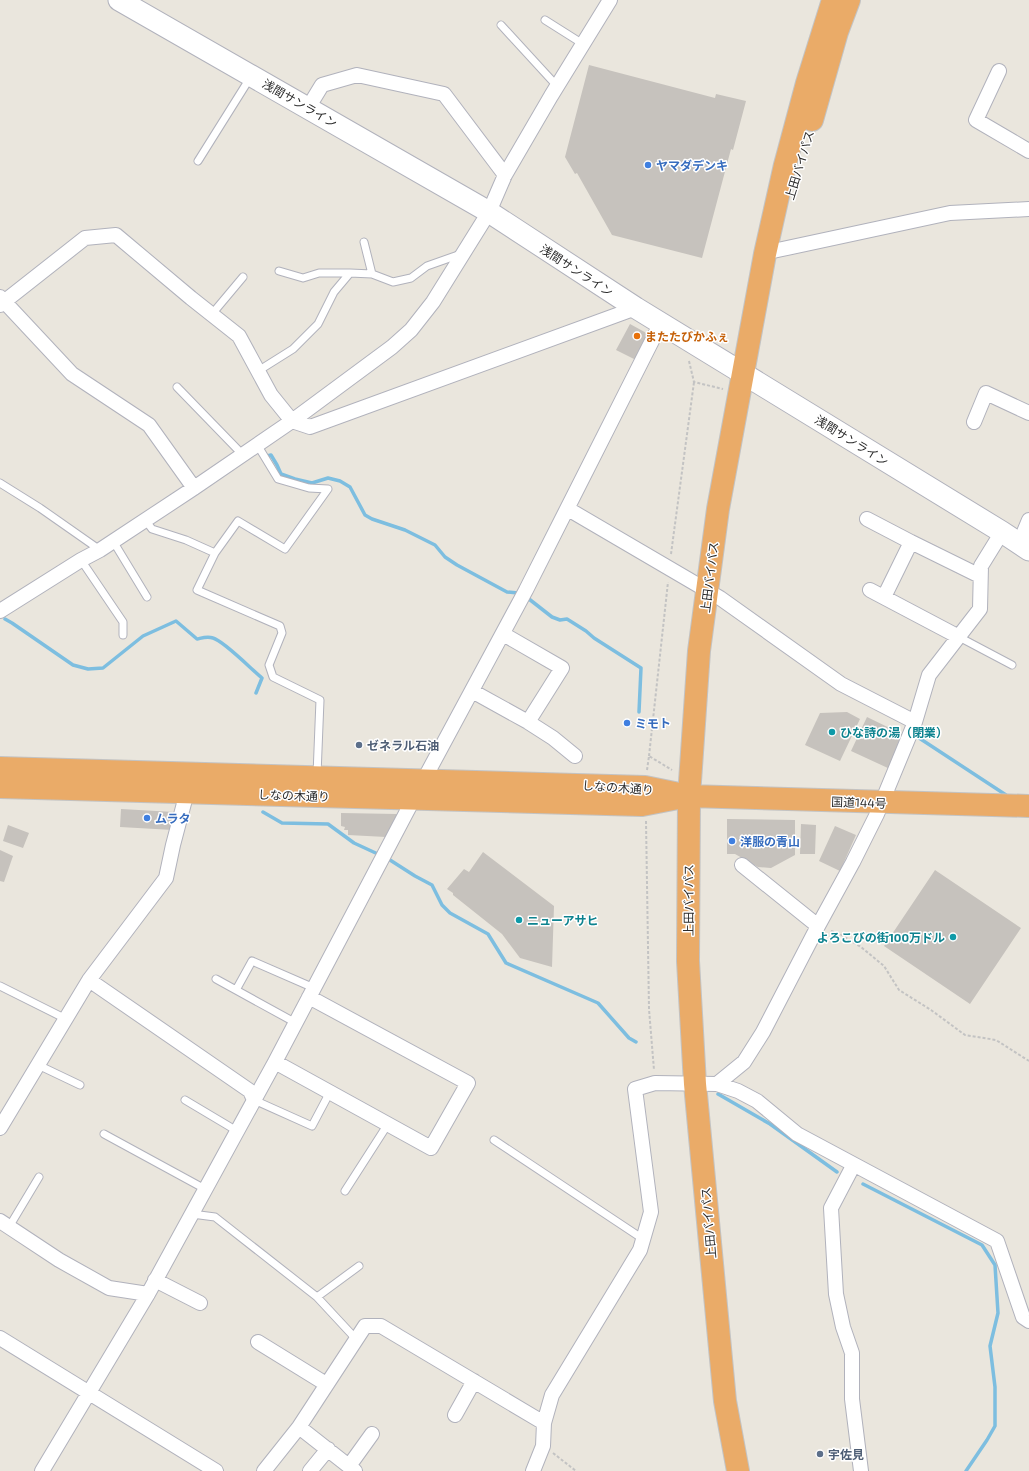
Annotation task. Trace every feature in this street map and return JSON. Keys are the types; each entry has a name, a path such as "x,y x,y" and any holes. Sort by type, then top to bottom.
{"highway":[{"name":"上田バイパス","path":"738,1471 725,1401 695,1084 688,961 689,796 699,651 718,509 750,330 785,165 807,83 833,0"},
{"name":"上田バイパス","path":"750,330 823,86 837,32 849,0"},
{"name":"しなの木通り","path":"0,768 317,777 419,789 642,804 689,796"},
{"name":"しなの木通り","path":"0,787 187,792 419,789"},
{"name":"国道144号","path":"689,796 1029,806"}],"street":[{"name":"浅間サンライン","path":"119,0 489,212 636,308 1002,532 1024,547"},
{"path":"0,611 81,560 100,550 258,446 392,347 411,330 433,302 489,212 506,175 557,86 610,0"},
{"path":"999,71 976,120 1029,151"},
{"path":"308,108 322,85 357,75 444,94 506,175"},
{"path":"773,251 950,213 1029,209"},
{"path":"194,488 149,425 72,374 1,301 85,238 116,235 239,336 271,395 292,421 310,427 636,308"},
{"path":"42,1471 148,1294 275,1062 419,789 503,634 661,323"},
{"path":"974,422 986,393 1029,413"},
{"path":"568,508 720,598 763,627 841,684 914,722"},
{"path":"867,519 980,576"},
{"path":"1024,547 1029,520"},
{"path":"717,1084 744,1062 763,1032 863,842 877,814 914,722 929,676 980,610 981,566 1002,532"},
{"path":"884,597 911,542"},
{"path":"870,590 958,637"},
{"path":"503,634 562,668 528,722"},
{"path":"472,691 528,722 553,738 575,756"},
{"path":"0,1128 89,980 166,878 187,792"},
{"path":"742,866 818,926"},
{"path":"89,980 250,1091 254,1100"},
{"path":"275,1062 431,1148 468,1083 312,992"},
{"path":"533,1471 543,1446 544,1423 552,1396 640,1250 643,1239 650,1212 635,1089 655,1083 717,1084 738,1091 756,1101 796,1134 853,1166 997,1242 1023,1317 1029,1321"},
{"path":"853,1166 831,1208 836,1294 843,1327 852,1353 852,1399 862,1471"},
{"path":"5,1224 58,1260 110,1288 148,1294"},
{"path":"155,1280 200,1303"},
{"path":"264,1471 299,1427 365,1326 381,1326 544,1423"},
{"path":"0,1338 216,1471"},
{"path":"258,1342 326,1384"},
{"path":"455,1415 474,1381"},
{"path":"299,1427 352,1469 372,1434"},
{"path":"310,1471 328,1449"}],"lane":[{"path":"545,20 583,44"},
{"path":"501,25 557,86"},
{"path":"198,161 252,75"},
{"path":"364,242 372,274"},
{"path":"279,270 303,278 319,273 372,274 393,282 411,278 427,266 463,253"},
{"path":"258,371 293,349 318,324 334,292 350,273"},
{"path":"212,314 243,277"},
{"path":"177,387 244,455"},
{"path":"258,446 278,479 309,488 328,489 285,549 238,521 215,553 197,590 280,626 282,633 269,665 273,677 320,700 317,777"},
{"path":"0,483 40,508 100,550"},
{"path":"146,520 152,529 186,540 215,553"},
{"path":"113,541 147,597"},
{"path":"81,560 123,622 123,635"},
{"path":"958,637 1012,665"},
{"path":"236,990 252,961 312,992"},
{"path":"216,979 296,1023"},
{"path":"0,986 66,1019"},
{"path":"38,1065 80,1085"},
{"path":"254,1100 312,1126 330,1092"},
{"path":"184,1100 237,1132"},
{"path":"345,1191 388,1124"},
{"path":"104,1134 205,1189"},
{"path":"494,1140 643,1239"},
{"path":"5,1224 39,1177"},
{"path":"192,1214 215,1217 317,1297 356,1339"},
{"path":"317,1297 359,1266"}],"path":[{"path":"688,355 694,382 724,389"},
{"path":"646,776 649,756 672,770"},
{"path":"646,816 649,1009 655,1083"},
{"path":"818,926 840,934 861,947 884,966 899,990 931,1010 966,1035 996,1040 1029,1061"},
{"path":"543,1446 576,1471"}],"building":[{"name":"ヤマダデンキ","path":"589,65 715,98 716,94 746,101 733,150 731,149 702,258 612,235 577,173 575,174 565,157"},
{"path":"630,324 650,335 636,360 616,350"},
{"name":"ひな詩の湯（閉業）","path":"847,712 860,719 840,761 805,745 820,713"},
{"path":"867,717 906,736 890,769 851,751"},
{"path":"121,809 174,812 173,830 120,827"},
{"path":"341,813 397,814 386,837 348,835 348,830 344,830 345,827 341,826"},
{"path":"727,819 795,820 795,855 771,868 758,867 735,854 727,854"},
{"path":"801,824 816,825 815,854 800,854"},
{"path":"8,825 29,833 23,848 3,841"},
{"path":"835,826 856,835 840,871 819,861"},
{"path":"0,850 13,856 4,882 0,881"},
{"name":"ニューアサヒ","path":"483,852 554,906 552,967 520,958 502,934 447,889 464,869 469,872"},
{"name":"よろこびの街100万ドル","path":"935,870 1021,928 970,1004 884,946"}],"waterway":[{"path":"267,456 271,455 281,474 295,479 312,483 328,478 340,481 350,487 365,515 372,519 405,530 435,545 445,557 457,565 507,592 518,593"},
{"path":"529,599 552,617 560,620 567,619 641,668 639,712"},
{"path":"5,619 73,665 88,669 103,668 143,636 176,621 197,639 207,637 218,640 238,656 262,678 256,693"},
{"path":"913,734 1006,795"},
{"path":"263,812 282,823 328,824 354,843 380,855"},
{"path":"390,860 432,885 442,905 450,913 488,934 506,963 598,1003 629,1038 636,1042"},
{"path":"718,1094 770,1124 837,1172"},
{"path":"863,1184 982,1245 995,1265 998,1313 990,1346 995,1387 995,1426 966,1471"}],"place":[{"name":"ヤマダデンキ","path":"648,165"},
{"name":"またたびかふぇ","path":"637,336"},
{"name":"ミモト","path":"627,723"},
{"name":"ひな詩の湯（閉業）","path":"832,732"},
{"name":"ゼネラル石油","path":"359,745"},
{"name":"ムラタ","path":"147,818"},
{"name":"洋服の青山","path":"732,841"},
{"name":"ニューアサヒ","path":"519,920"},
{"name":"よろこびの街100万ドル","path":"953,937"},
{"name":"宇佐見","path":"820,1454"}]}
